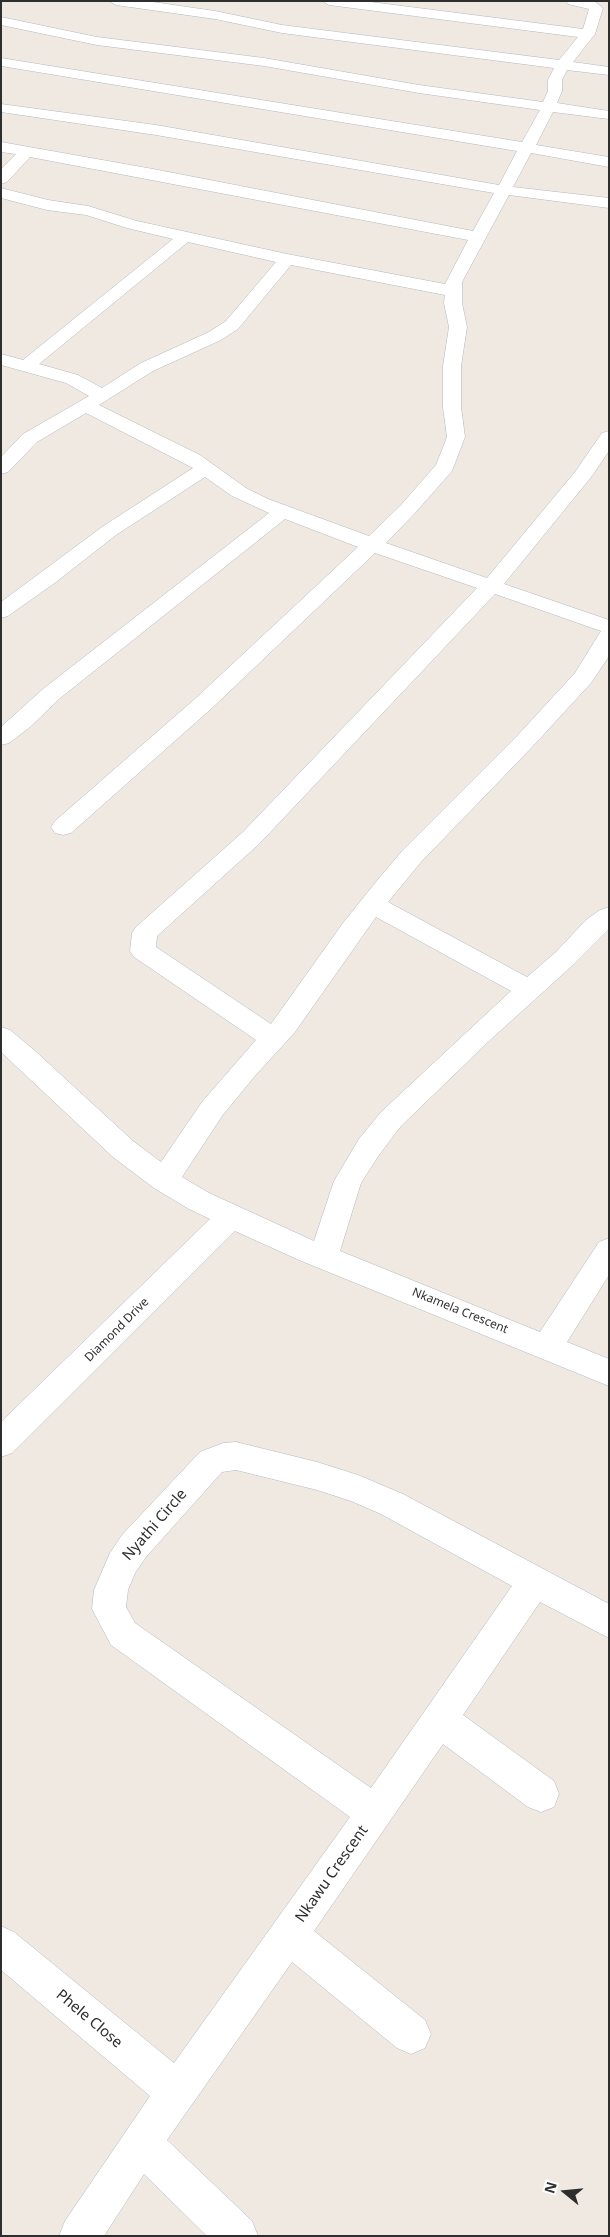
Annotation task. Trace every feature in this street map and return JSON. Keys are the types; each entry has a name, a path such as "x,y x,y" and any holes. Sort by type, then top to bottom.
{"street":[{"path":"116,1 215,15 288,30 609,72"},
{"path":"329,1 588,34"},
{"path":"63,827 204,703 373,545 430,486 445,467 454,447 456,437 452,407 452,366 458,326 453,290 454,282 548,108 555,91 555,80 562,66 588,34 596,8 587,3 573,1"},
{"path":"199,27 215,15"},
{"path":"1,21 166,56 264,62 419,89 609,115"},
{"path":"166,56 185,38"},
{"path":"1,62 133,82 609,162"},
{"path":"133,82 149,71"},
{"path":"1,108 156,130 503,190 609,203"},
{"path":"1,147 153,174 477,238"},
{"path":"1,179 26,152"},
{"path":"1,193 47,205 88,211 133,225 287,259 453,290"},
{"path":"26,366 186,236"},
{"path":"1,468 30,438 60,419 94,401 147,367 207,340 232,325 260,295 287,259"},
{"path":"1,359 72,379 88,387 94,401 193,459 240,492 283,512 609,627"},
{"path":"274,1039 143,951 145,934 251,838 492,585 582,476 609,437"},
{"path":"1,612 49,578 109,531 205,468"},
{"path":"1,738 22,722 51,694 283,512"},
{"path":"164,1180 212,1110 244,1070 286,1025 352,929 372,904 412,856 534,731 582,678 609,636"},
{"path":"372,904 530,990"},
{"path":"316,1254 348,1181 369,1147 391,1120 480,1034 565,958 595,926 609,916"},
{"name":"Nkamela Crescent","path":"1,1037 123,1149 164,1180 198,1201 316,1254 609,1372"},
{"name":"Diamond Drive","path":"1,1442 75,1372 232,1216"},
{"path":"547,1347 609,1250"},
{"name":"Nyathi Circle","path":"375,1813 123,1634 109,1609 111,1590 122,1564 134,1546 210,1462 223,1457 236,1456 309,1474 358,1489 392,1504 535,1581"},
{"path":"535,1581 609,1622"},
{"name":"Nkawu Crescent","path":"80,2236 141,2143 375,1813 535,1581"},
{"path":"440,1720 541,1794"},
{"path":"289,1935 411,2034"},
{"name":"Phele Close","path":"1,1945 177,2092"},
{"path":"141,2143 236,2236"}]}
